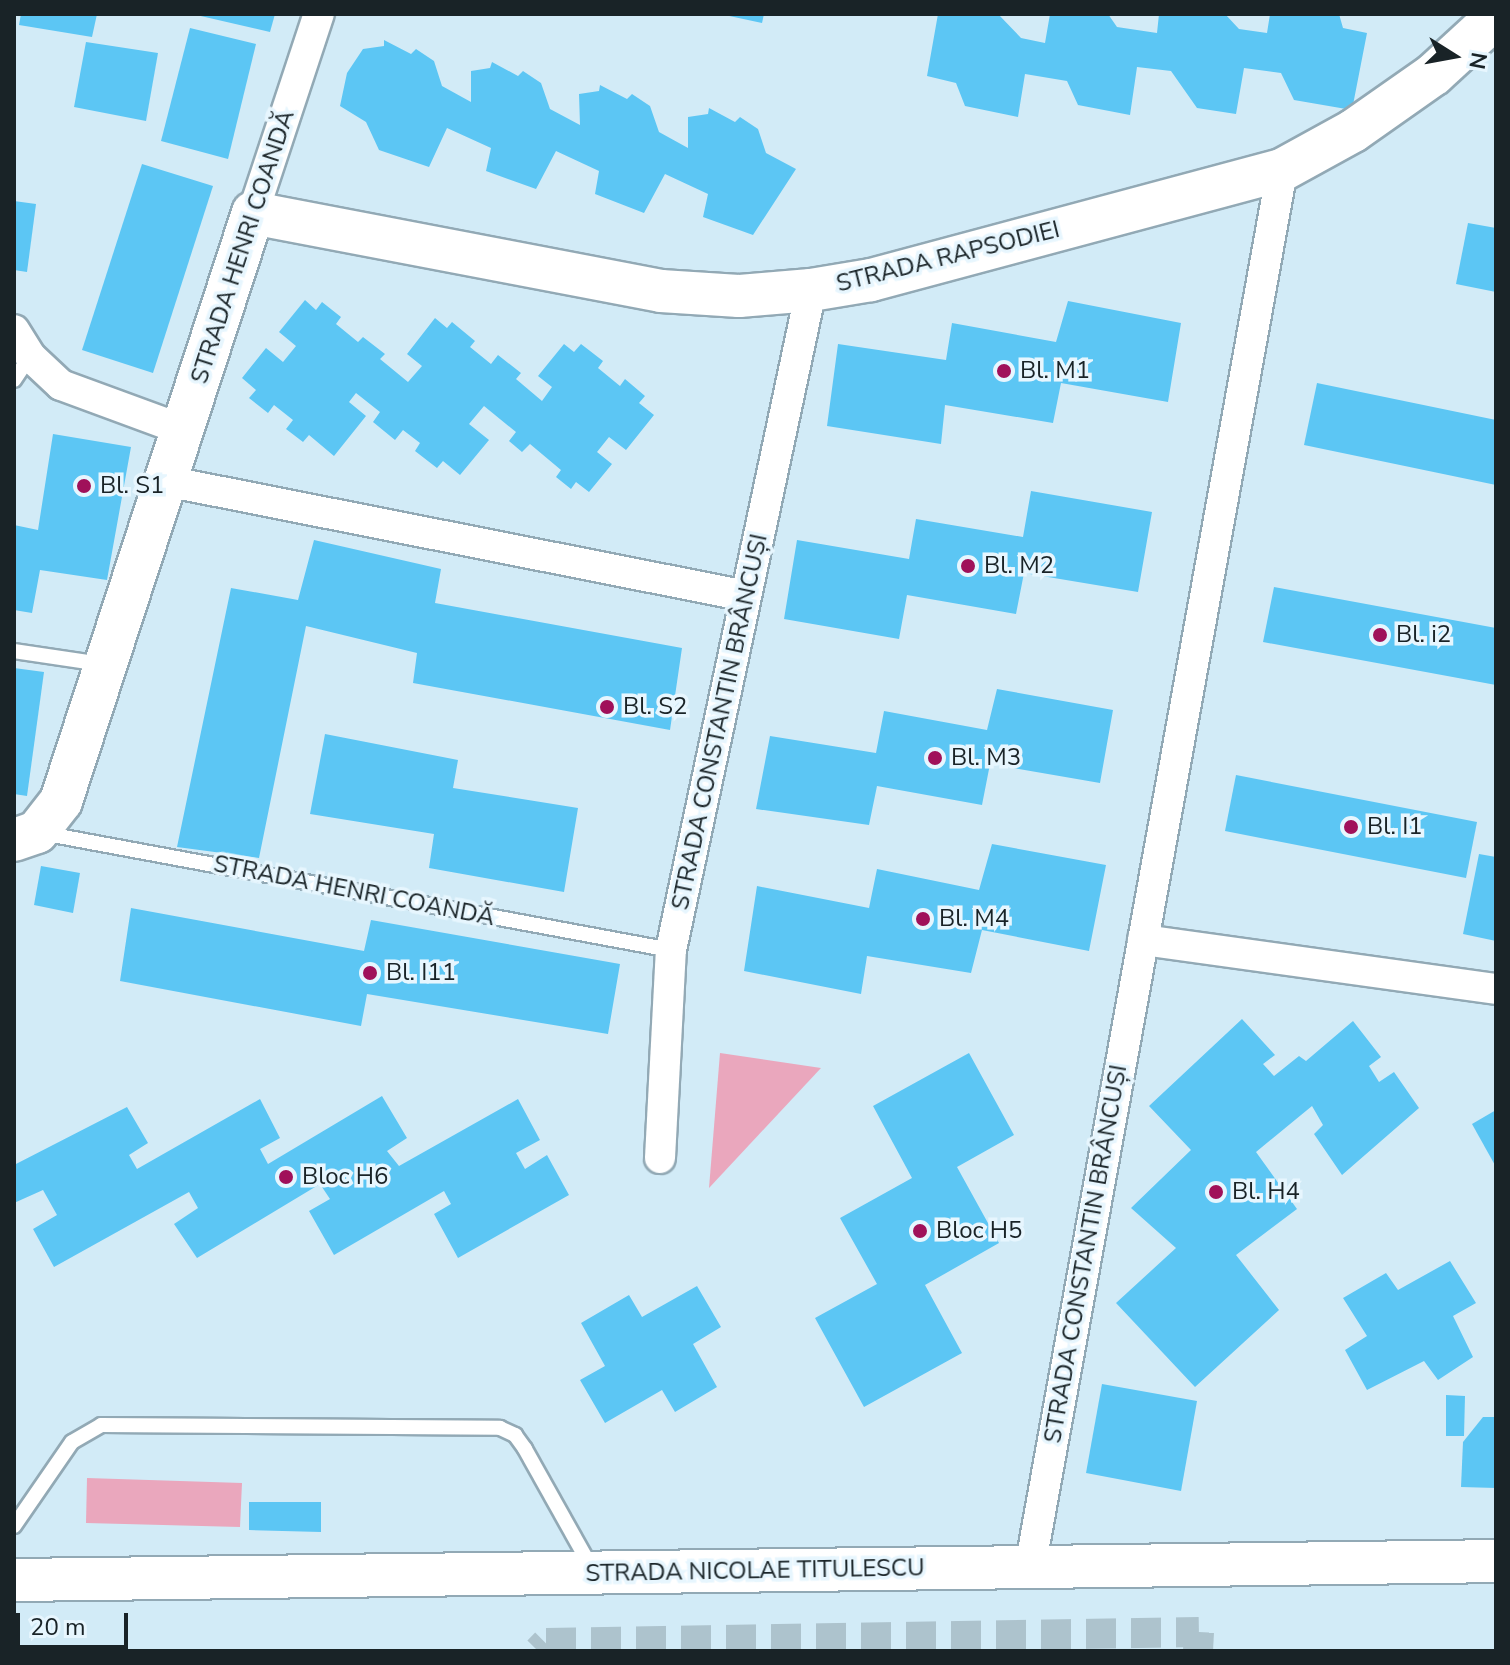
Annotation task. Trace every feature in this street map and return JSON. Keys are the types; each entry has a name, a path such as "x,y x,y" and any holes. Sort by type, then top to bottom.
{"street":[{"name":"STRADA HENRI COANDĂ","path":"26,836 61,801 319,14"},
{"name":"STRADA RAPSODIEI","path":"253,213 661,291 739,296 811,290 871,280 1282,170 1353,131 1434,74 1496,17"},
{"name":"STRADA CONSTANTIN BRÂNCUȘI","path":"1030,1568 1282,170"},
{"name":"STRADA CONSTANTIN BRÂNCUȘI","path":"660,1158 671,950 811,290"},
{"path":"14,330 22,368 183,430"},
{"path":"166,481 746,596"},
{"path":"1143,940 1496,989"},
{"name":"STRADA NICOLAE TITULESCU","path":"14,1580 1496,1561"}],"lane":[{"path":"14,651 106,665"},
{"name":"STRADA HENRI COANDĂ","path":"26,836 671,950"},
{"path":"14,1526 72,1442 101,1425 500,1428 515,1435 525,1449 594,1573"}],"shaded area":[{"path":"720,1053 821,1068 709,1188"},
{"path":"87,1478 242,1483 240,1527 86,1523"}],"building":[{"path":"21,14 97,14 92,37 19,25"},
{"path":"192,14 275,14 270,32"},
{"path":"720,14 764,14 762,23"},
{"path":"938,14 998,14 1021,38 1045,43 1050,14 1108,14 1117,27 1157,33 1159,14 1225,14 1239,29 1267,33 1270,14 1339,14 1343,28 1367,33 1352,110 1294,100 1281,73 1244,68 1236,114 1197,108 1171,71 1137,67 1130,115 1078,105 1067,81 1025,74 1018,117 965,106 956,83 927,76"},
{"path":"190,28 256,44 228,159 161,141"},
{"path":"384,40 411,54 416,49 434,61 442,86 471,102 471,71 490,68 492,62 518,76 523,71 541,83 550,109 580,125 579,94 599,91 600,85 627,99 632,94 650,106 659,132 688,148 688,117 708,114 709,108 735,122 740,117 758,129 766,153 796,169 753,235 703,217 708,194 665,174 644,213 595,194 599,171 556,151 536,189 486,171 491,148 447,128 429,167 379,150 366,122 340,106 347,73 363,49 384,46"},
{"path":"86,42 158,53 146,121 74,107"},
{"path":"142,164 213,186 153,373 82,350"},
{"path":"14,201 36,204 27,272 14,270"},
{"path":"1468,223 1496,228 1496,292 1456,284"},
{"path":"305,300 316,310 322,302 341,317 336,324 358,342 363,337 385,354 380,359 408,382 422,366 407,354 435,318 447,328 452,322 475,341 470,347 491,364 498,355 521,373 516,379 542,401 552,387 538,376 564,344 574,352 581,344 603,361 598,368 620,386 625,379 645,396 639,403 654,415 626,450 609,437 597,452 612,464 589,492 576,482 571,489 556,477 561,470 530,444 522,452 509,441 516,432 484,406 469,424 489,440 460,475 443,461 437,468 415,451 420,443 403,430 395,440 373,422 380,412 356,393 349,402 366,416 334,456 309,435 303,442 286,429 293,420 274,405 268,413 249,398 256,390 242,378 266,348 283,362 296,346 279,332"},
{"name":"Bl. M1","path":"1068,301 1181,323 1168,402 1061,383 1053,423 945,405 941,444 827,426 838,344 946,360 952,323 1056,342"},
{"path":"1317,383 1496,420 1496,485 1304,445"},
{"name":"Bl. S1","path":"53,434 131,447 107,580 40,570 32,613 14,610 14,525 38,530"},
{"name":"Bl. M2","path":"1031,491 1152,512 1138,592 1024,573 1016,614 907,595 899,639 784,619 797,540 909,559 916,519 1023,537"},
{"name":"Bl. S2","path":"314,540 441,569 435,603 682,648 670,730 413,683 417,653 306,626 259,858 177,847 231,588 298,600"},
{"name":"Bl. i2","path":"1274,587 1496,628 1496,685 1263,642"},
{"path":"14,668 44,672 27,796 14,794"},
{"name":"Bl. M3","path":"997,689 1113,710 1100,783 990,764 982,805 877,786 869,825 756,809 770,736 876,753 884,711 987,730"},
{"path":"325,734 458,760 453,788 578,808 564,892 429,868 434,834 310,814"},
{"name":"Bl. I1","path":"1236,775 1477,822 1466,878 1225,831"},
{"name":"Bl. M4","path":"992,844 1106,865 1089,951 982,930 971,973 867,956 861,994 744,971 757,886 869,908 877,869 979,890"},
{"path":"1479,854 1496,857 1496,941 1463,934"},
{"path":"41,866 80,873 73,913 34,905"},
{"name":"Bl. I11","path":"131,908 364,951 371,920 620,964 608,1034 367,994 361,1026 120,981"},
{"name":"Bl. H4","path":"1242,1019 1275,1055 1263,1064 1274,1076 1299,1056 1306,1061 1353,1021 1381,1057 1369,1066 1379,1082 1394,1072 1419,1108 1342,1175 1314,1134 1323,1125 1312,1106 1256,1152 1297,1209 1236,1255 1279,1310 1195,1387 1116,1303 1176,1248 1131,1208 1191,1150 1149,1106"},
{"name":"Bloc H5","path":"969,1053 1014,1135 957,1167 999,1243 925,1285 962,1353 864,1407 815,1318 877,1284 840,1218 912,1178 873,1106"},
{"name":"Bloc H6","path":"382,1096 407,1138 387,1151 399,1166 518,1099 540,1140 516,1153 525,1169 547,1155 569,1195 458,1258 434,1214 451,1204 444,1191 334,1255 309,1211 330,1199 320,1184 197,1258 174,1224 198,1208 189,1192 54,1267 33,1229 57,1215 43,1190 14,1203 14,1165 127,1107 148,1143 129,1155 137,1169 260,1099 280,1138 260,1149 268,1164"},
{"path":"1496,1110 1496,1167 1472,1124"},
{"path":"1450,1261 1476,1303 1453,1316 1473,1357 1438,1380 1424,1361 1367,1390 1345,1350 1367,1336 1343,1298 1386,1273 1398,1290"},
{"path":"697,1286 721,1327 693,1344 717,1387 675,1412 662,1390 605,1423 580,1380 605,1366 581,1323 629,1295 642,1317"},
{"path":"1102,1384 1197,1401 1181,1491 1086,1473"},
{"path":"1446,1395 1465,1396 1464,1436 1446,1436"},
{"path":"1483,1417 1496,1417 1496,1488 1461,1487 1463,1442"},
{"path":"249,1502 321,1502 321,1532 249,1530"}],"tunnel":[{"path":"538,1651 546,1643 1199,1632 1198,1651"}],"place":[{"name":"Bl. M1","path":"1004,371"},
{"name":"Bl. S1","path":"84,486"},
{"name":"Bl. M2","path":"968,566"},
{"name":"Bl. i2","path":"1380,635"},
{"name":"Bl. S2","path":"607,707"},
{"name":"Bl. M3","path":"935,758"},
{"name":"Bl. I1","path":"1351,827"},
{"name":"Bl. M4","path":"923,919"},
{"name":"Bl. I11","path":"370,973"},
{"name":"Bloc H6","path":"286,1177"},
{"name":"Bl. H4","path":"1216,1192"},
{"name":"Bloc H5","path":"920,1231"}]}
